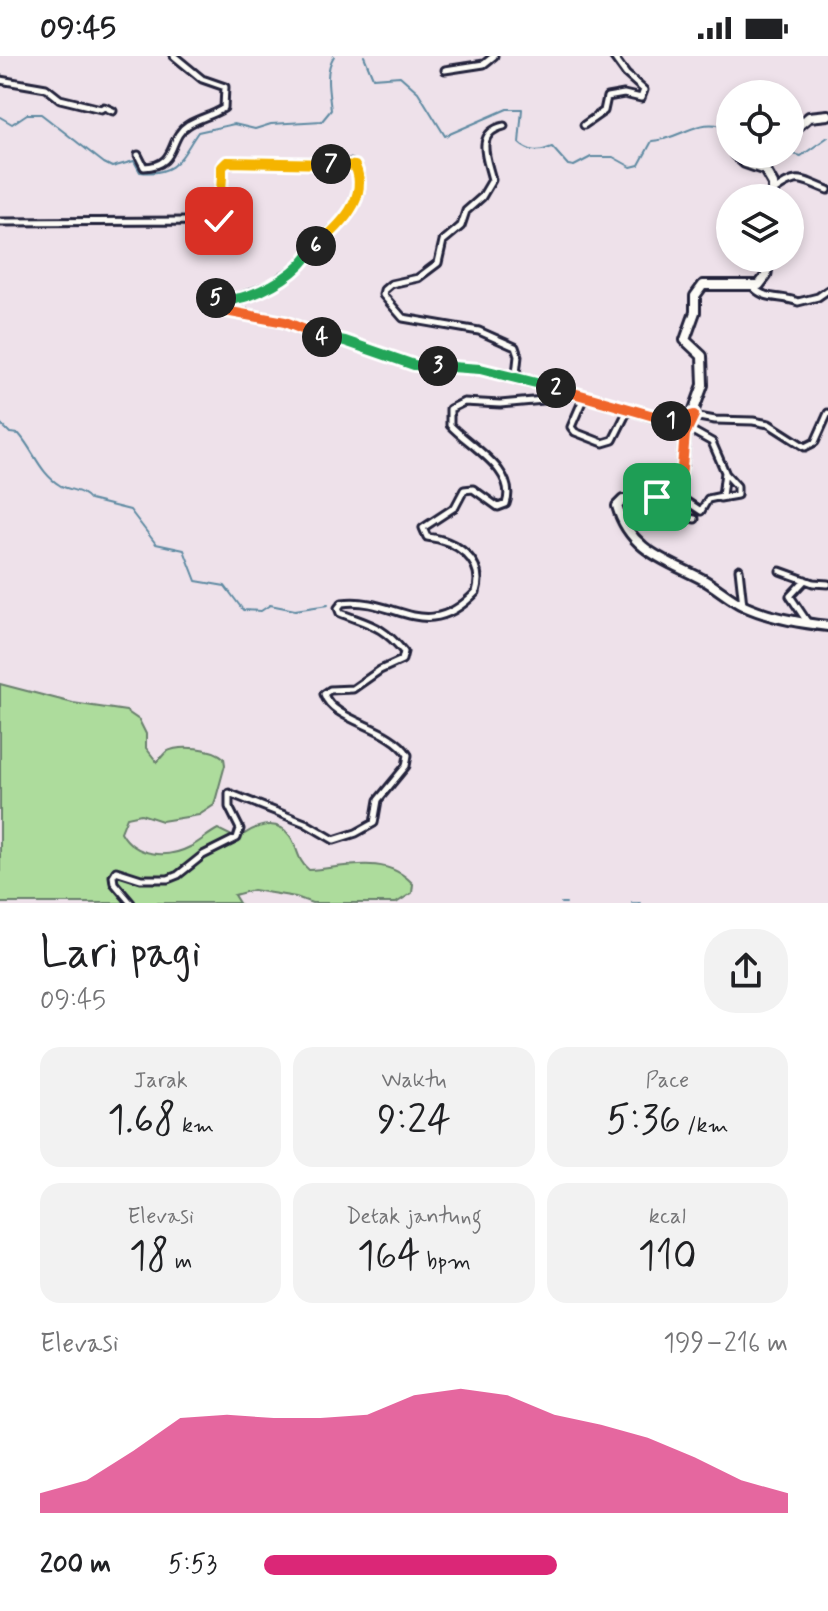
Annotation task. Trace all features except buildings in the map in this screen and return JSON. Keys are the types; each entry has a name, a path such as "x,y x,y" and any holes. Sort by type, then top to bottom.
{"main road":[{"path":"804,121 809,117 828,115"},
{"path":"759,168 765,170 773,184"},
{"path":"767,272 753,287 703,285 696,294 695,312 685,338 703,359 703,385 687,428 683,474 665,491 647,501 618,503 617,510 630,534 650,554 702,579 744,606 808,624 828,626"}],"street":[{"path":"138,155 144,167 155,167 168,158 187,125 224,108 225,87 202,79 174,56"},
{"path":"445,70 484,64 494,56"},
{"path":"584,125 604,111 607,97 624,94 641,98 644,90 626,74 613,56"},
{"path":"0,80 46,88 60,99 113,111"},
{"path":"504,126 497,128 483,145 492,180 462,217 461,226 443,241 438,263 418,278 391,284 383,295 403,318 479,331 515,347 518,356 516,374 522,379"},
{"path":"0,222 213,223 221,219 222,167 227,162 350,163 355,166 359,179 353,208 345,219 301,264 279,277 276,283 227,302 216,298 216,307 292,324 325,339 345,341 414,365 480,369 670,421 694,415 769,424 805,447 815,442 828,413"},
{"path":"783,184 807,179 828,190"},
{"path":"753,287 770,297 786,296 798,302 818,297 828,290"},
{"path":"131,903 114,883 116,871 136,879 168,879 213,849 237,838 240,829 227,797 234,793 305,823 334,840 374,823 378,800 406,766 408,755 394,739 331,706 324,694 330,690 353,689 380,670 402,660 404,652 374,626 340,613 339,605 352,602 387,607 404,616 439,618 474,595 479,581 473,562 463,550 442,538 424,535 423,528 455,507 464,490 473,489 498,507 506,504 508,495 498,470 452,428 448,412 464,402 500,404 568,394"},
{"path":"584,397 571,427 575,432 603,443 613,440 629,408"},
{"path":"687,428 711,440 725,472 737,486 737,495 708,499 701,511 665,491 664,505 670,512 695,519"},
{"path":"720,498 725,472"},
{"path":"739,569 744,606"},
{"path":"780,571 828,584"},
{"path":"805,580 790,596 808,624"}],"green space":[{"path":"0,684 73,703 126,711 139,720 146,734 146,748 157,762 166,752 179,748 205,750 224,758 225,765 214,805 199,815 162,821 141,814 127,817 121,832 134,847 152,853 171,853 190,847 218,829 238,839 257,828 278,826 290,836 309,870 377,865 402,874 413,884 412,893 396,903 312,903 296,897 253,890 234,895 239,903 0,903"}],"waterway":[{"path":"0,117 12,124 27,114 41,114 112,167 134,161 140,172 162,171 176,163 198,132 234,124 255,129 271,124 322,121 331,110 328,75 334,56"},
{"path":"364,56 373,78 400,76 418,92 445,136 507,109 522,109 519,143 535,151 552,147 568,165 574,166 591,157 613,157 631,167 639,165 652,141 701,126 716,125"},
{"path":"804,154 828,137"},
{"path":"0,423 10,433 19,434 42,469 54,481 81,492 90,500 130,510 156,544 184,550 196,581 225,586 243,610 261,611 270,605 295,610 328,605"},
{"path":"561,903 566,903"},
{"path":"632,903 640,903"}],"route":[{"path":"219,221 222,167 227,162 350,163 355,166 359,179 353,208 301,264 265,289 227,302 216,298 216,307 292,324 325,339 345,341 414,365 480,369 552,386 568,394 629,408 663,421 694,415 685,434 681,478 657,497"}]}
